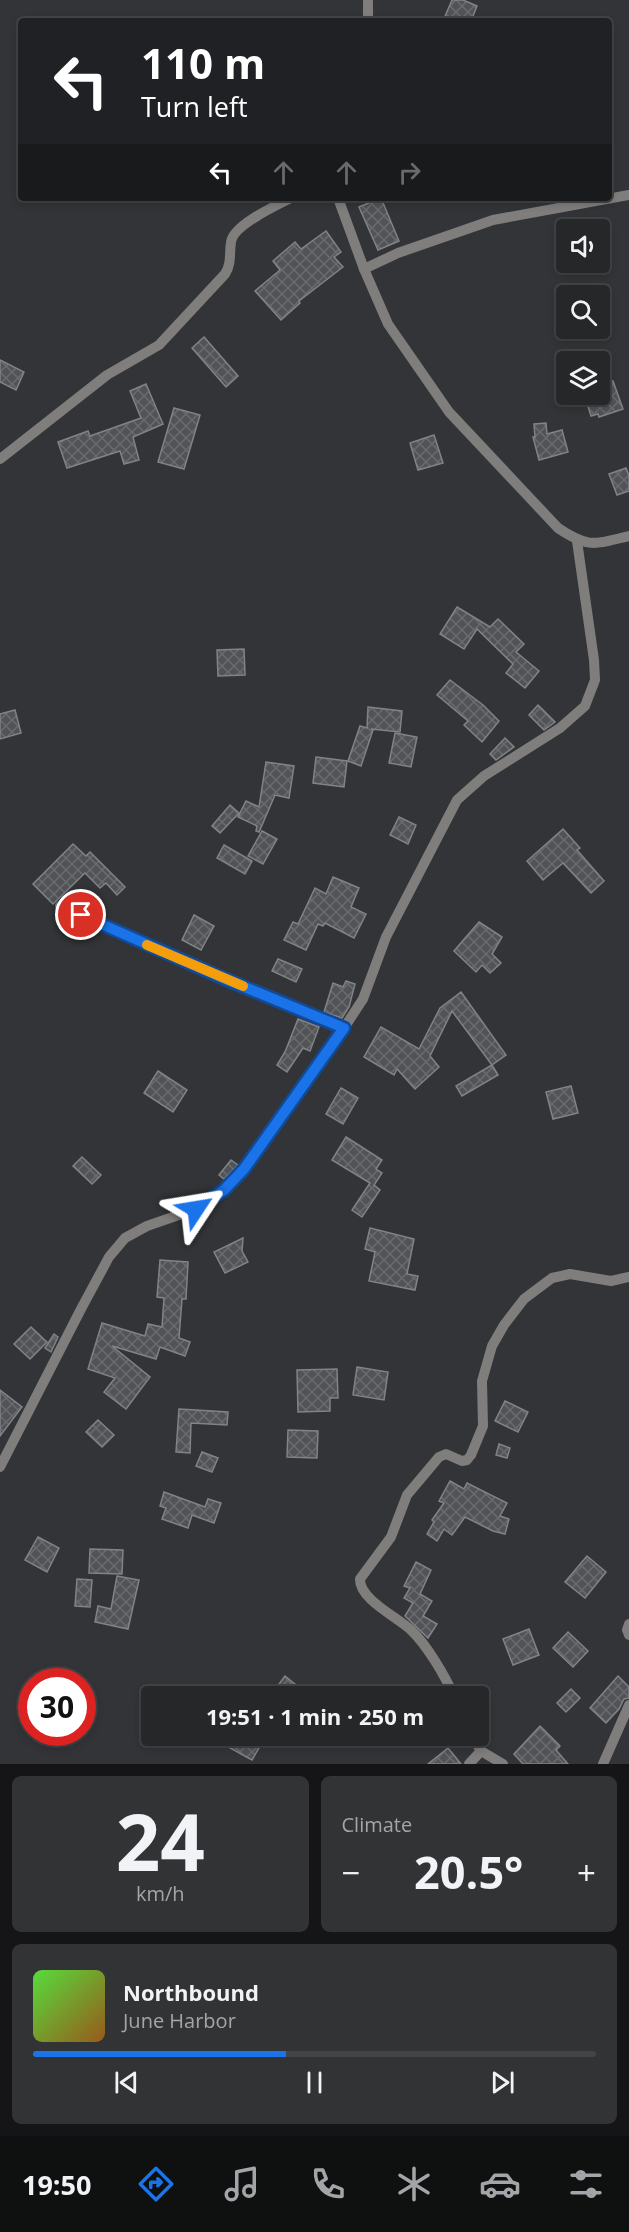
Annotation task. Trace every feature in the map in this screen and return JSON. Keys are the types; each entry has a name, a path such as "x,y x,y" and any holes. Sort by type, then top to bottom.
{"street":[{"path":"368,0 368,18"},
{"path":"612,198 629,195"},
{"path":"0,459 107,375 159,345 229,268 233,236 239,229 285,201"},
{"path":"339,201 388,324 449,412 558,528 577,541 594,544 629,536"},
{"path":"364,268 398,253 493,220 596,201"},
{"path":"0,1467 109,1257 125,1238 147,1227 196,1209 224,1190 244,1169 344,1028 363,999 386,937 457,800 484,776 560,728 585,706 595,680 577,541"},
{"path":"60,906 225,979 344,1028"},
{"path":"448,1686 421,1641 411,1630 382,1610 361,1589 360,1579 391,1537 407,1495 439,1457 446,1454 462,1461 467,1460 471,1455 483,1426 482,1381 492,1346 504,1324 524,1299 552,1278 570,1275 612,1281 629,1277"},
{"path":"629,1624 627,1630 629,1635"},
{"path":"603,1764 629,1705"},
{"path":"479,1746 503,1764"},
{"path":"468,1764 482,1750"}],"building":[{"path":"452,0 463,0 477,6 472,18 444,18"},
{"path":"374,201 382,201 399,241 378,250 359,207"},
{"path":"326,231 341,252 334,257 343,267 299,301 300,303 281,320 255,291 280,270 273,261 295,242 301,249"},
{"path":"204,337 238,376 226,387 192,348"},
{"path":"0,360 24,372 16,390 0,382"},
{"path":"613,381 623,409 599,417 598,414 591,416 588,405 610,405 610,382"},
{"path":"146,384 163,424 133,437 139,460 124,464 120,451 67,468 58,442 88,431 90,436 141,418 130,391"},
{"path":"174,408 200,415 184,469 158,462"},
{"path":"546,423 547,434 562,430 568,452 539,460 533,437 535,437 534,424"},
{"path":"434,435 443,463 418,470 410,443"},
{"path":"626,468 629,476 629,491 617,495 609,474"},
{"path":"457,607 490,627 498,619 524,644 516,652 539,671 525,688 506,673 513,664 477,629 464,649 440,634"},
{"path":"244,649 245,675 218,676 217,650"},
{"path":"450,680 483,705 499,721 482,742 464,725 468,721 437,695"},
{"path":"538,705 555,722 544,730 529,715"},
{"path":"368,707 402,711 400,732 371,729 373,730 361,766 348,761 360,726 367,728"},
{"path":"15,710 21,733 0,739 0,714"},
{"path":"395,733 417,737 411,767 389,763"},
{"path":"505,738 514,747 496,760 490,754"},
{"path":"316,757 347,761 344,787 313,783"},
{"path":"266,762 294,766 289,798 275,795 259,832 256,831 257,826 238,817 246,801 259,807"},
{"path":"230,805 239,813 220,833 212,826"},
{"path":"399,817 416,825 408,844 390,835"},
{"path":"563,829 580,848 577,850 604,881 591,893 563,863 543,880 527,861"},
{"path":"262,831 277,839 263,864 248,856"},
{"path":"73,844 86,856 90,852 125,887 117,895 106,883 100,888 85,873 53,904 33,884"},
{"path":"224,845 252,861 245,874 217,858"},
{"path":"333,877 359,888 351,907 366,914 354,938 325,923 323,926 318,924 306,950 284,940 293,922 298,924 315,888 326,894"},
{"path":"194,915 214,926 201,950 182,940"},
{"path":"479,922 502,937 492,954 501,963 490,973 482,965 476,972 454,951"},
{"path":"278,959 302,969 296,982 272,971"},
{"path":"346,981 355,984 349,1007 342,1018 324,1012 333,983 343,987"},
{"path":"461,992 506,1055 492,1065 452,1011 430,1056 439,1067 415,1089 397,1069 394,1075 364,1057 381,1027 419,1049 440,1008"},
{"path":"298,1019 319,1027 310,1051 303,1048 287,1072 277,1065 285,1052"},
{"path":"492,1065 498,1075 462,1096 456,1086"},
{"path":"158,1071 187,1090 173,1112 144,1093"},
{"path":"571,1086 578,1113 553,1119 546,1092"},
{"path":"341,1088 358,1098 343,1124 326,1114"},
{"path":"346,1137 382,1160 376,1169 382,1173 374,1185 380,1190 362,1217 352,1210 370,1183 332,1160"},
{"path":"82,1157 101,1175 92,1184 73,1166"},
{"path":"231,1160 238,1165 224,1179 219,1175"},
{"path":"370,1228 414,1239 407,1274 418,1276 415,1290 369,1281 375,1252 365,1249"},
{"path":"243,1238 242,1251 248,1262 225,1273 214,1252"},
{"path":"160,1260 188,1262 186,1299 182,1299 179,1338 190,1342 185,1356 160,1347 156,1359 112,1346 150,1377 126,1409 104,1392 115,1378 88,1369 102,1323 145,1336 148,1324 162,1327 164,1298 157,1297"},
{"path":"31,1327 47,1342 30,1359 14,1344"},
{"path":"54,1334 58,1337 51,1352 45,1348"},
{"path":"357,1367 388,1372 384,1400 353,1395"},
{"path":"337,1369 338,1398 330,1398 330,1411 298,1412 297,1370"},
{"path":"0,1390 22,1407 0,1436"},
{"path":"505,1401 528,1412 518,1432 495,1421"},
{"path":"179,1409 228,1412 227,1425 191,1423 190,1453 176,1452"},
{"path":"98,1420 114,1435 102,1447 86,1432"},
{"path":"288,1430 318,1431 317,1458 287,1457"},
{"path":"499,1444 510,1448 507,1458 496,1455"},
{"path":"202,1452 218,1458 212,1472 196,1466"},
{"path":"450,1481 464,1489 467,1483 507,1503 500,1516 509,1519 505,1534 493,1531 465,1517 452,1535 444,1529 437,1541 427,1534 434,1522 432,1520 444,1503 439,1501"},
{"path":"164,1492 205,1507 208,1499 221,1503 214,1523 192,1515 188,1528 162,1519 166,1508 160,1506"},
{"path":"38,1537 59,1548 47,1572 25,1560"},
{"path":"90,1549 123,1550 122,1574 89,1573"},
{"path":"587,1556 606,1572 585,1598 565,1582"},
{"path":"416,1562 431,1570 420,1594 432,1601 423,1616 437,1624 428,1638 405,1616 413,1603 404,1598 410,1588 404,1586"},
{"path":"117,1576 139,1580 128,1629 95,1622 98,1606 111,1609"},
{"path":"77,1579 92,1580 90,1607 75,1606"},
{"path":"529,1629 539,1655 513,1665 503,1639"},
{"path":"568,1632 588,1651 573,1667 553,1648"},
{"path":"285,1676 298,1686 278,1686"},
{"path":"618,1676 629,1687 629,1698 624,1699 619,1709 606,1723 590,1708"},
{"path":"571,1689 580,1698 566,1712 557,1703"},
{"path":"540,1726 560,1746 556,1750 568,1764 523,1764 514,1754"},
{"path":"231,1746 260,1746 252,1760 230,1748"},
{"path":"448,1748 461,1764 428,1764"}],"slow traffic":[{"path":"147,945 243,986"}],"route":[{"path":"81,915 225,979 344,1028 244,1169 224,1190 196,1209"}]}
